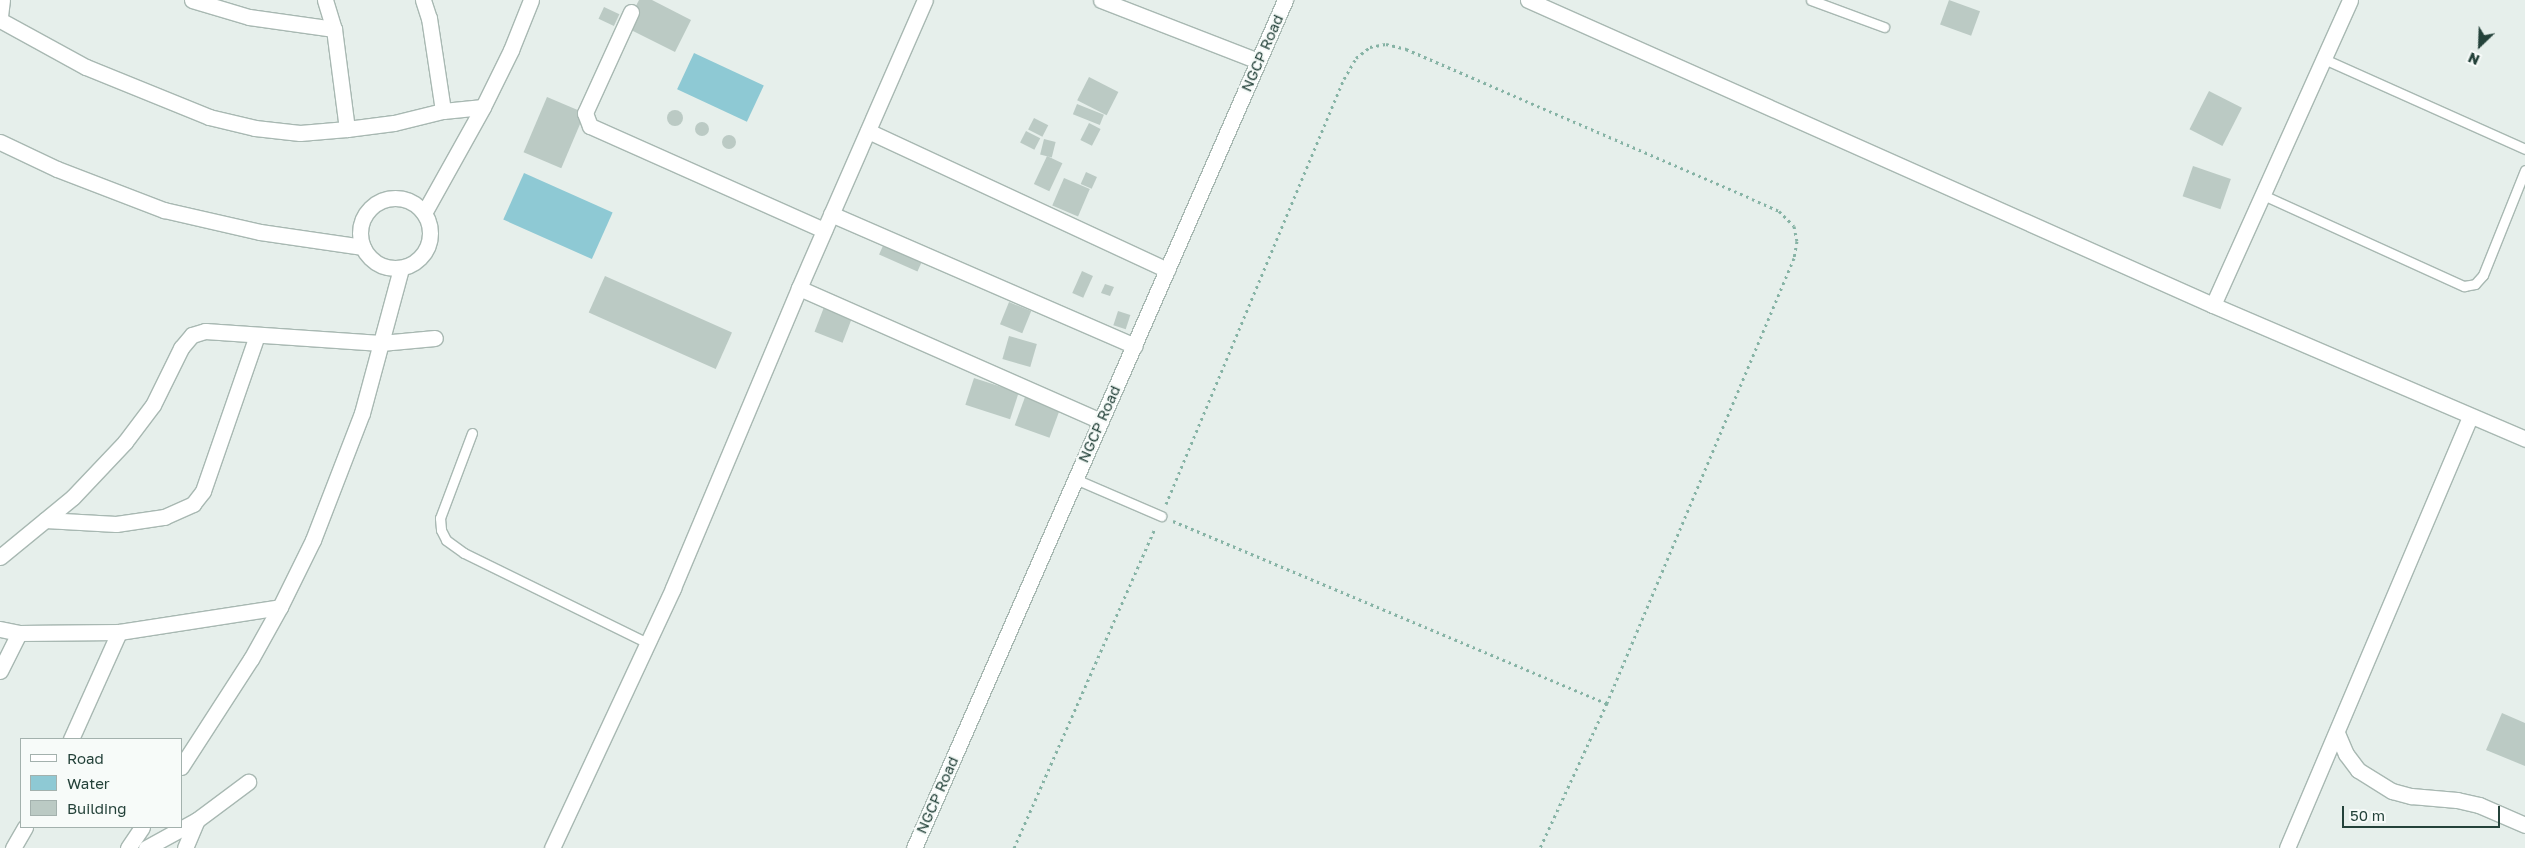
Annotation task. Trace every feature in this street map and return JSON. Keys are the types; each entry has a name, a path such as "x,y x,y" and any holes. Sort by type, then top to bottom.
{"street":[{"path":"0,16 2,0"},
{"path":"192,0 249,17 334,29"},
{"path":"325,0 334,29 347,129"},
{"path":"423,0 429,18 443,111"},
{"path":"552,848 648,643 798,288 925,0"},
{"path":"1101,0 1258,61"},
{"name":"NGCP Road","path":"914,848 1285,0"},
{"path":"1528,0 2213,305 2525,440"},
{"path":"424,213 483,106 511,50 528,2"},
{"path":"2213,305 2324,59 2344,2"},
{"path":"631,12 586,113 590,126 824,230"},
{"path":"0,20 86,66 209,117 255,128 300,133 347,129 394,123 443,111 483,106"},
{"path":"868,131 1167,270"},
{"path":"0,142 57,169 164,210 260,232 363,247"},
{"path":"394,198 406,199 416,204 424,213 429,223 431,235 428,247 422,257 412,264 401,268 389,268 378,264 369,257 363,247 361,224 373,206 394,198"},
{"path":"831,214 1134,346"},
{"path":"182,764 251,659 280,607 313,540 355,431 401,268"},
{"path":"798,288 1100,421"},
{"path":"0,557 73,497 125,442 153,405 181,348 192,335 205,331 381,343 435,338"},
{"path":"46,520 116,524 164,517 193,504 203,491 257,335"},
{"path":"2287,848 2470,416"},
{"path":"0,629 19,632 119,632 280,607"},
{"path":"0,671 19,632"},
{"path":"72,738 119,632"},
{"path":"2337,733 2346,754 2358,770 2392,790 2411,796 2457,800 2479,805 2525,825"},
{"path":"146,848 197,820 248,782"},
{"path":"185,848 197,820"},
{"path":"13,848 24,828"},
{"path":"128,848 141,828"}],"lane":[{"path":"1811,0 1884,27"},
{"path":"2324,59 2525,149"},
{"path":"2263,195 2464,286 2475,284 2483,275 2525,170"},
{"path":"472,433 440,518 441,530 446,540 464,552 648,643"},
{"path":"1075,479 1161,516"}],"path":[{"path":"1014,848 1161,516 1344,79 1356,58 1370,47 1386,44 1406,48 1752,199 1779,212 1794,226 1797,241 1794,258 1607,703 1540,848"},
{"path":"1161,516 1607,703"}],"water":[{"path":"694,53 764,86 747,122 677,89"},
{"path":"524,173 613,212 592,259 503,220"}],"building":[{"path":"639,0 652,0 691,20 675,52 625,27"},
{"path":"1949,0 1980,11 1971,36 1940,24"},
{"path":"604,7 619,14 614,26 599,19"},
{"path":"1089,77 1118,92 1107,115 1077,100"},
{"path":"2209,91 2242,108 2222,146 2189,129"},
{"path":"547,97 585,113 561,168 524,152"},
{"path":"1077,104 1104,115 1100,125 1073,114"},
{"path":"675,110 681,112 683,118 681,124 675,126 669,124 667,118 669,112"},
{"path":"1034,118 1048,125 1042,137 1028,130"},
{"path":"699,122 705,122 709,129 705,136 699,136 695,132 695,126"},
{"path":"1089,123 1101,129 1092,146 1080,140"},
{"path":"1026,131 1040,138 1034,150 1020,143"},
{"path":"726,135 732,135 736,142 732,149 726,149 722,145 722,139"},
{"path":"1044,139 1056,142 1052,157 1040,155"},
{"path":"1047,156 1062,163 1049,191 1034,184"},
{"path":"2193,166 2231,179 2220,209 2183,196"},
{"path":"1086,172 1097,177 1092,189 1081,184"},
{"path":"1064,178 1090,189 1078,217 1052,206"},
{"path":"886,239 924,256 917,272 879,255"},
{"path":"1082,271 1093,276 1083,298 1072,293"},
{"path":"605,276 732,333 716,369 589,313"},
{"path":"1105,284 1114,287 1110,296 1101,293"},
{"path":"826,302 854,313 843,343 815,332"},
{"path":"1009,302 1031,311 1022,333 1000,324"},
{"path":"1118,311 1130,315 1126,329 1113,325"},
{"path":"1009,336 1037,344 1030,367 1002,359"},
{"path":"974,378 1019,393 1010,419 965,405"},
{"path":"1025,397 1060,410 1050,438 1015,425"},
{"path":"2502,713 2525,723 2525,766 2486,750"}]}
